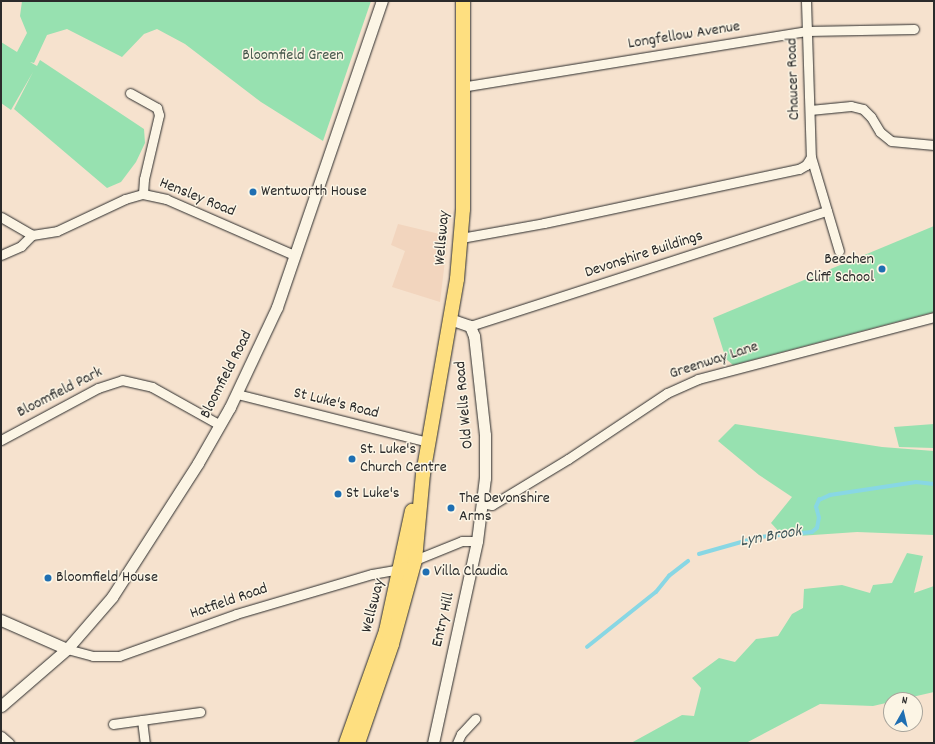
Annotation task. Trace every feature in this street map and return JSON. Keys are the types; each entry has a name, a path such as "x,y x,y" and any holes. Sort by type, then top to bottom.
{"main road":[{"name":"Wellsway","path":"358,743 392,644 415,560 423,474 450,319 461,238 463,209 461,87 463,1"},
{"name":"Wellsway","path":"346,743 379,654 416,496 423,474"},
{"path":"400,569 415,560"}],"street":[{"name":"Bloomfield Road","path":"1,706 67,649 112,597 198,463 238,394 278,307 294,255 382,1"},
{"name":"Chaucer Road","path":"806,1 810,110 810,157 839,251"},
{"name":"Longfellow Avenue","path":"461,87 807,31 914,29"},
{"path":"130,94 153,106 159,115 144,179 143,194"},
{"path":"810,110 851,106 863,109 880,132 891,141 934,145"},
{"path":"461,238 544,223 800,169 806,165 810,157"},
{"name":"Hensley Road","path":"1,255 21,246 32,236 57,231 132,196 143,194 166,199 294,255"},
{"name":"Devonshire Buildings","path":"470,326 827,211"},
{"path":"1,217 32,236"},
{"name":"Greenway Lane","path":"483,503 492,504 568,459 667,393 698,379 934,317"},
{"path":"450,319 470,326"},
{"name":"Old Wells Road","path":"470,326 474,336 485,436 483,503"},
{"name":"Bloomfield Park","path":"1,440 98,388 122,380 152,387 220,425"},
{"name":"St Luke's Road","path":"238,394 428,442"},
{"name":"Entry Hill","path":"432,743 477,541 483,503"},
{"path":"415,560 462,541 477,541"},
{"name":"Hatfield Road","path":"67,649 93,656 119,656 243,612 372,574 400,569"},
{"path":"1,620 67,649"},
{"path":"113,724 200,712"},
{"path":"457,743 461,734 475,719"},
{"path":"142,720 145,743"},
{"path":"1,736 9,743"}],"shaded area":[{"path":"398,224 448,236 440,302 392,287 405,251 391,245"}],"green space":[{"name":"Bloomfield Green","path":"22,1 371,1 323,141 261,102 185,44 157,29 144,34 122,57 67,29 47,35 34,63 30,62 37,66 40,60 144,129 145,143 136,162 121,182 107,188 14,109 33,72 11,110 1,103 1,42 17,52 27,33 20,16"},
{"name":"Beechen Cliff School","path":"934,226 934,312 733,365 726,359 713,318"},
{"path":"735,424 882,447 934,451 934,535 857,532 784,537 771,523 792,497 759,475 718,441"},
{"path":"934,424 934,448 899,447 894,427"},
{"path":"907,553 923,556 914,593 934,586 934,692 923,695 923,692 883,692 883,704 873,706 820,704 746,743 631,743 682,715 694,716 701,688 692,678 719,658 735,662 756,639 778,636 792,614 803,608 804,589 842,585 870,593 873,585 892,583"}],"waterway":[{"name":"Lyn Brook","path":"699,554 759,537 812,532 817,528 819,518 816,507 819,500 830,495 916,482 934,484"},
{"name":"Lyn Brook","path":"587,647 656,592 669,576 688,561"}],"place":[{"name":"Wentworth House","path":"253,192"},
{"name":"Beechen Cliff School","path":"882,269"},
{"name":"St. Luke's Church Centre","path":"352,459"},
{"name":"St Luke's","path":"338,494"},
{"name":"The Devonshire Arms","path":"451,508"},
{"name":"Villa Claudia","path":"426,572"},
{"name":"Bloomfield House","path":"48,578"}]}
